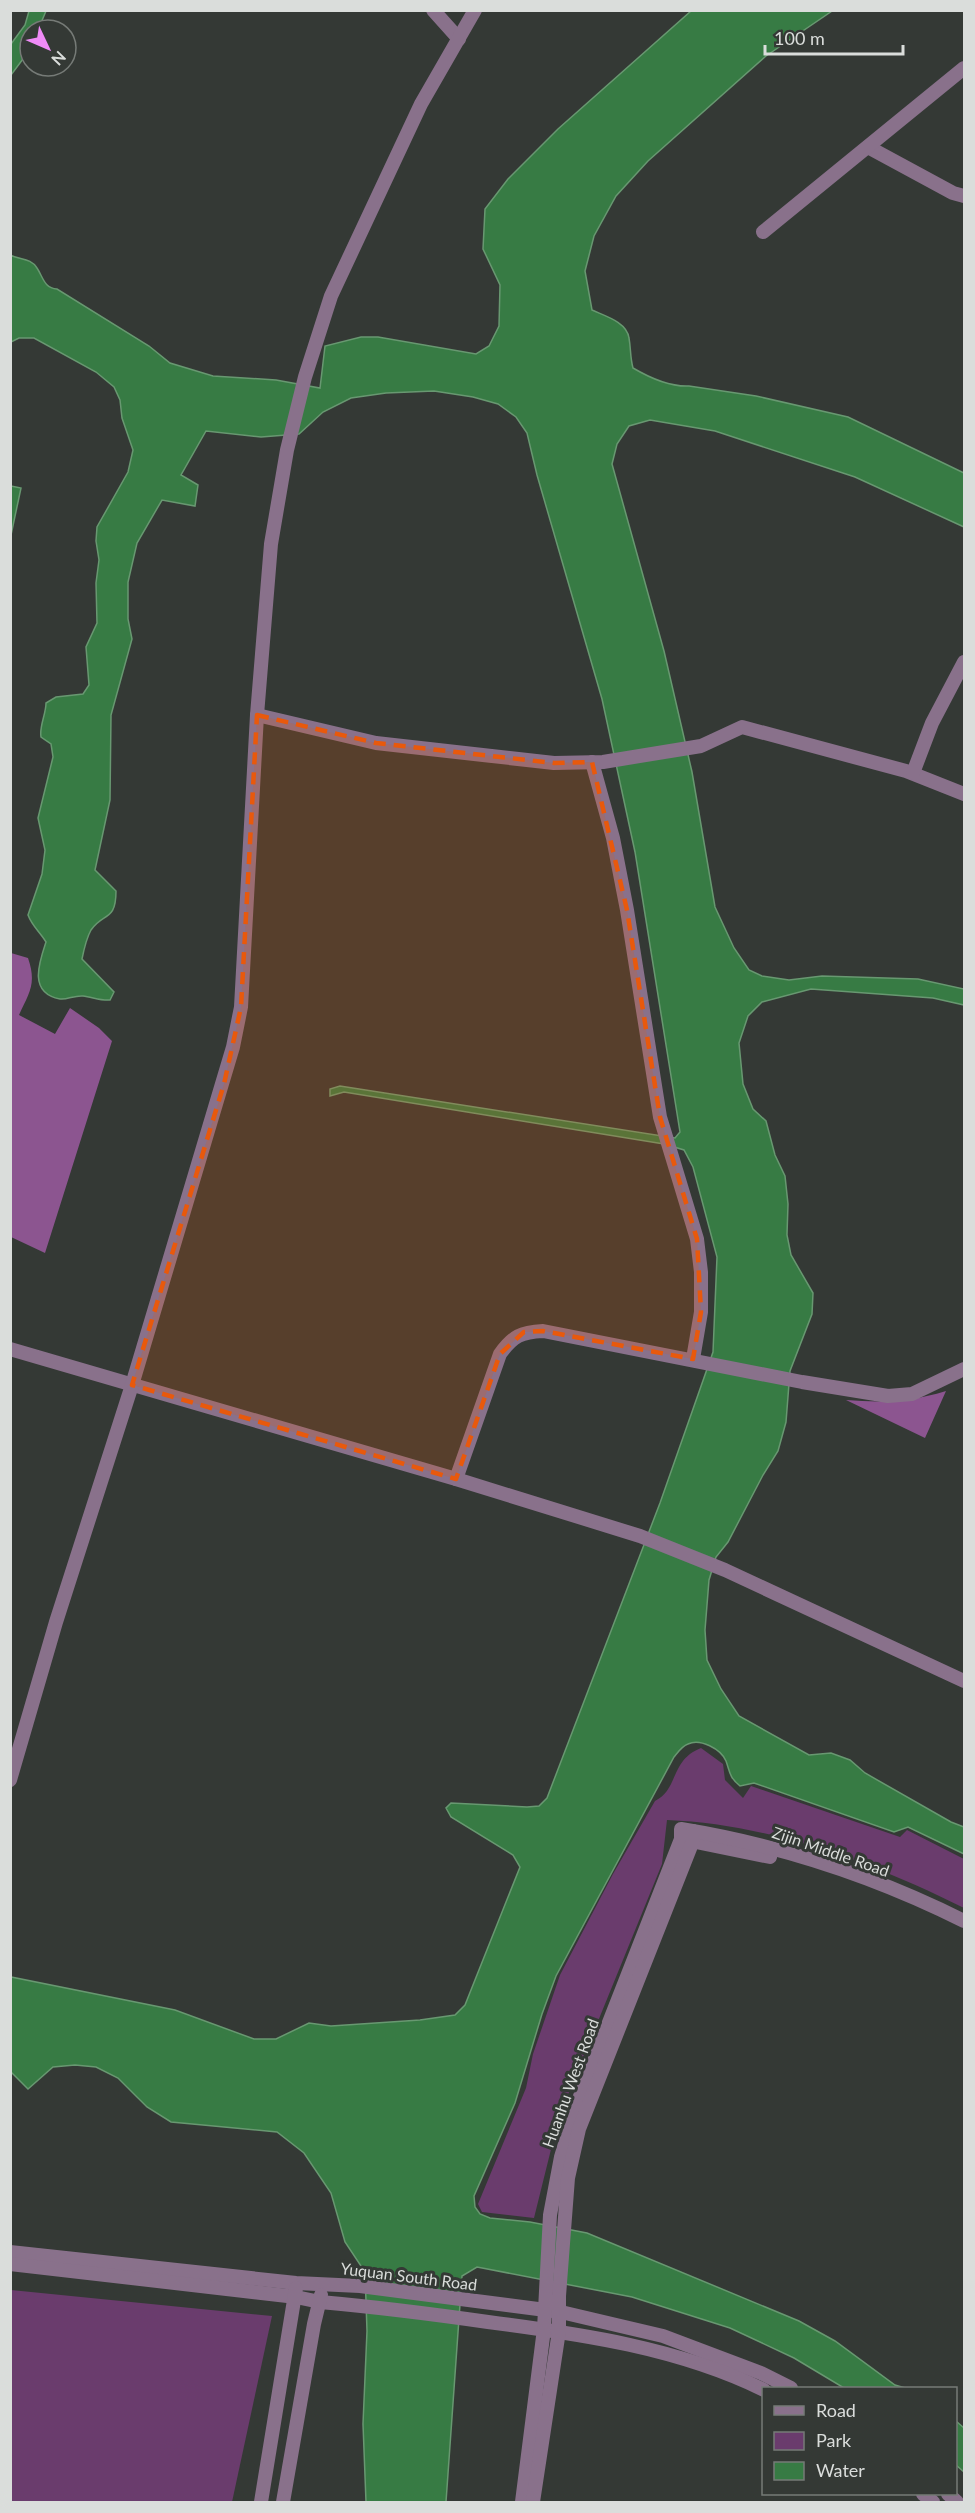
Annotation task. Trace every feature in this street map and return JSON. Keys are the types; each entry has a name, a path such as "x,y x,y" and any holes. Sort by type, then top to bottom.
{"street":[{"path":"433,10 459,39"},
{"path":"10,1780 224,1084 239,1017 270,544 287,450 305,376 331,296 421,104 475,10"},
{"path":"763,232 964,68"},
{"path":"868,147 953,194 964,196"},
{"path":"913,773 932,723 964,662"},
{"path":"257,715 376,743 554,763 597,762 701,746 742,728 913,773 964,794"},
{"path":"597,762 627,910 660,1117 697,1239 701,1272 701,1312 695,1359"},
{"path":"456,1479 500,1354 511,1339 524,1332 543,1331 695,1359 802,1382 888,1396 912,1394 964,1369"},
{"path":"10,1349 456,1479 640,1536 725,1570 964,1681"},
{"name":"Zijin Middle Road","path":"687,1835 754,1842 864,1878 964,1921"},
{"name":"Zijin Middle Road","path":"687,1835 857,1884 964,1931"},
{"name":"Huanhu West Road","path":"533,2502 561,2312 553,2295 550,2215 561,2157 577,2104 687,1835"},
{"name":"Huanhu West Road","path":"522,2502 545,2310 553,2295 568,2178 579,2129 687,1835"},
{"name":"Yuquan South Road","path":"10,2252 296,2290 320,2302 559,2331 645,2349 699,2365 762,2389"},
{"name":"Yuquan South Road","path":"10,2264 296,2290 323,2282 561,2312 663,2336 761,2373 789,2387"},
{"path":"283,2502 323,2282"},
{"path":"261,2502 296,2290"}],"highlighted area":[{"path":"257,715 376,743 554,763 592,762 627,910 660,1117 697,1239 701,1312 693,1359 543,1331 524,1332 500,1354 456,1479 132,1385 224,1084 241,1007"}],"green space":[{"path":"701,1748 723,1764 725,1780 743,1798 751,1786 900,1837 907,1830 964,1859 964,1908 858,1861 783,1838 706,1823 667,1820 662,1864 559,2117 534,2218 482,2212 478,2204 526,2088 533,2054 560,1975 613,1874 655,1801 668,1789 684,1760"},
{"path":"11,2290 272,2316 232,2502 11,2502"}],"shaded area":[{"path":"11,953 28,958 31,967 31,988 19,1015 55,1034 70,1008 99,1028 112,1041 45,1253 11,1237"},
{"path":"946,1391 925,1438 846,1400 896,1401"}],"water":[{"path":"29,11 46,11 43,18 27,18"},
{"path":"691,11 832,11 766,56 648,161 616,196 594,236 585,271 592,310 615,320 624,328 629,338 633,368 653,378 674,385 756,396 848,417 964,473 964,527 855,477 715,431 650,420 629,426 617,444 612,464 664,651 692,772 715,907 734,948 749,970 762,976 789,980 822,976 918,979 964,989 964,1005 933,998 811,989 762,1002 748,1016 739,1043 743,1084 753,1109 766,1121 775,1155 785,1176 788,1204 787,1235 791,1255 813,1293 812,1314 790,1371 786,1422 778,1451 728,1542 716,1557 709,1580 705,1630 707,1660 721,1689 739,1716 809,1755 831,1753 850,1760 865,1773 951,1822 964,1827 964,1854 908,1827 894,1832 754,1783 740,1786 732,1777 720,1752 698,1742 684,1746 674,1757 556,1976 515,2103 474,2196 475,2207 480,2214 490,2218 530,2222 587,2233 799,2321 835,2341 895,2385 902,2387 842,2387 794,2358 730,2328 632,2297 477,2267 462,2276 446,2502 366,2502 363,2424 367,2331 365,2272 345,2242 331,2193 304,2153 277,2132 171,2122 147,2107 118,2078 96,2067 75,2065 53,2067 28,2089 11,2072 11,1977 175,2010 254,2039 276,2039 309,2023 331,2026 420,2020 455,2015 465,2005 520,1867 513,1855 451,1817 446,1808 451,1803 539,1806 547,1798 660,1503 713,1352 717,1257 693,1167 684,1150 664,1144 344,1092 330,1096 330,1089 340,1086 675,1138 680,1132 635,852 602,699 527,433 516,417 498,404 473,397 434,391 386,393 351,398 323,412 299,434 261,437 206,431 181,475 198,485 195,506 162,500 137,543 128,582 128,619 132,639 111,715 110,800 95,870 116,891 115,901 111,912 91,930 86,940 82,959 114,992 110,1000 107,1000 80,996 60,999 43,991 38,976 46,942 28,915 42,874 45,850 38,818 53,757 51,744 41,737 41,729 46,703 56,697 83,694 89,685 86,647 97,623 96,583 99,560 96,541 97,527 128,472 133,450 122,418 120,400 114,387 96,372 34,338 19,338 11,342 10,255 32,262 49,287 57,289 149,346 170,363 213,376 276,380 320,388 325,346 361,337 378,337 476,354 489,346 499,326 500,285 483,249 485,209 508,179 558,129"},
{"path":"18,34 18,66 11,75 11,44"},
{"path":"10,486 21,488 11,535"},
{"path":"957,2422 964,2428 964,2472 957,2466"}]}
